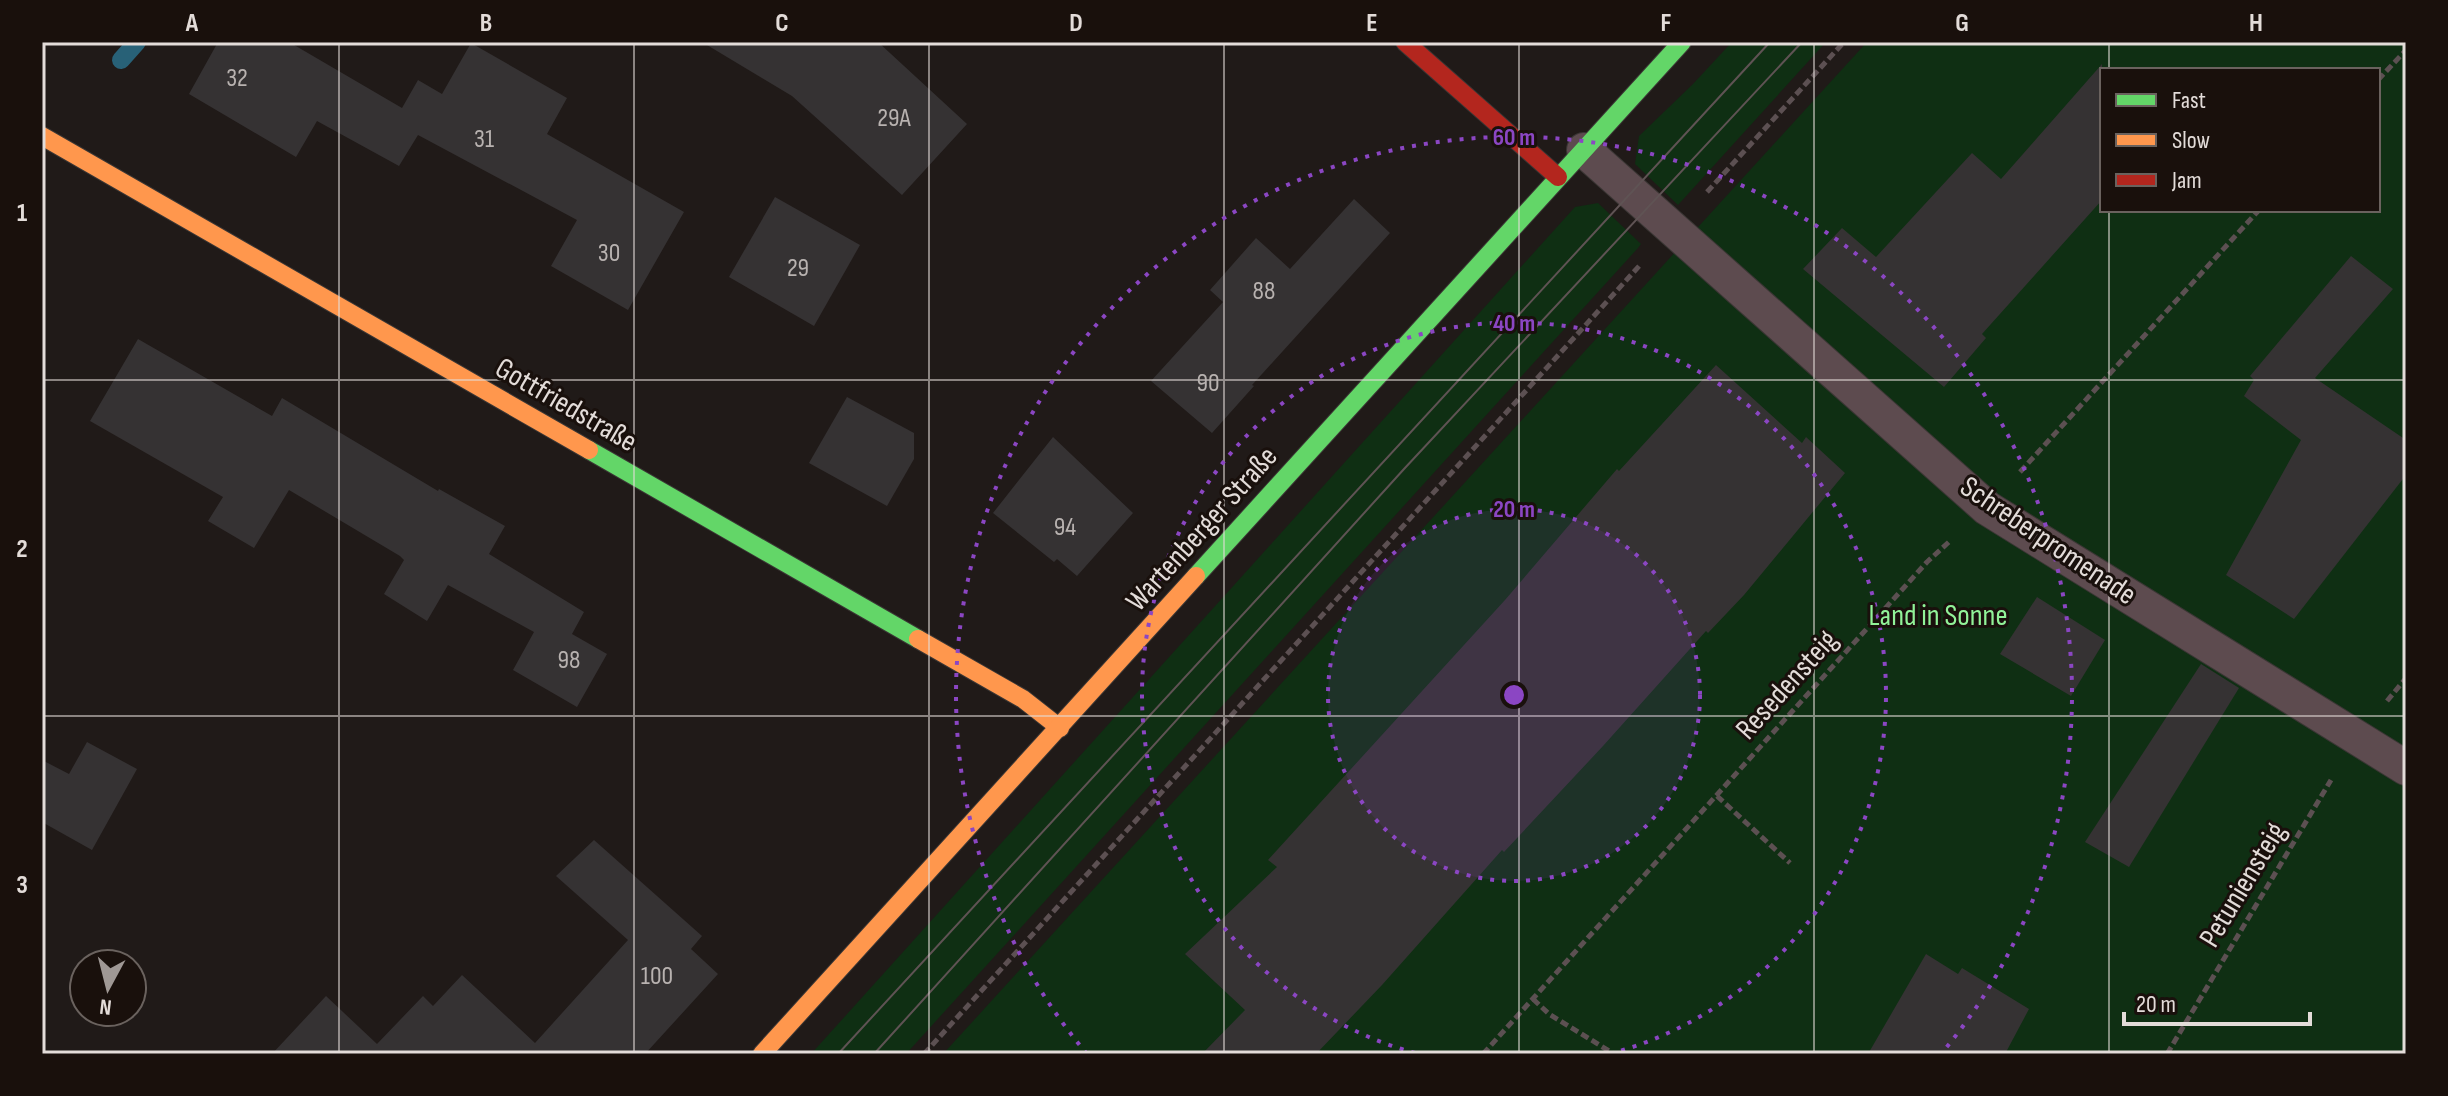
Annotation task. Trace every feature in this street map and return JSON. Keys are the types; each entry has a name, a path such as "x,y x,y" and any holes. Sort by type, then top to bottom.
{"street":[{"path":"1405,42 1558,177"},
{"name":"Wartenberger Straße","path":"762,1054 1682,42"},
{"name":"Gottfriedstraße","path":"42,136 1023,699 1060,728"}],"lane":[{"name":"Schreberpromenade","path":"1584,150 1987,508 2406,768"}],"path":[{"path":"924,1054 1679,236 1844,42"},
{"path":"2380,78 2406,50"},
{"name":"Resedensteig","path":"1483,1054 1927,562 1987,508 2257,212"},
{"name":"Petuniensteig","path":"2167,1054 2356,738"},
{"path":"1717,796 1790,863"},
{"path":"1533,999 1549,1014 1614,1054"}],"green space":[{"path":"1732,42 1826,42 1678,205 1635,164 1639,136"},
{"name":"Land in Sonne","path":"1867,42 2406,42 2406,1054 943,1054"},
{"path":"1598,203 1641,244 1638,248 906,1054 811,1054 1575,207"}],"building":[{"path":"218,42 289,42 402,108 418,80 442,94 471,43 567,98 547,134 684,212 628,310 551,266 577,220 418,135 399,166 317,121 296,157 189,94"},
{"path":"702,42 878,42 967,124 902,195 792,96"},
{"path":"2102,64 2100,202 1982,334 1986,338 1944,387 1803,269 1842,228 1876,257 1972,153 2001,179"},
{"path":"775,197 860,245 814,326 729,277"},
{"path":"1354,199 1390,233 1212,433 1151,381 1223,302 1210,290 1256,238 1290,269"},
{"path":"2351,256 2393,289 2315,378 2406,440 2406,475 2294,619 2226,575 2301,440 2244,396 2254,380 2250,376"},
{"path":"138,339 272,416 282,398 438,491 505,526 489,554 584,612 572,634 607,654 577,707 513,670 534,632 448,585 427,621 384,594 404,560 400,556 289,490 254,548 208,521 223,497 90,421"},
{"path":"1716,365 1802,443 1806,437 1845,473 1744,595 1708,633 1706,631 1316,1054 1202,1054 1245,1010 1185,954 1277,867 1268,860 1505,600 1617,469 1619,471"},
{"path":"847,397 914,433 914,459 887,506 809,463"},
{"path":"1053,437 1133,513 1077,576 1057,559 1054,562 993,513"},
{"path":"2037,597 2105,640 2071,696 2000,654"},
{"path":"2201,664 2239,688 2129,867 2085,842"},
{"path":"87,742 137,769 92,850 42,822 42,760 69,774"},
{"path":"594,840 702,936 691,949 718,974 645,1054 272,1054 326,996 377,1044 423,996 433,1006 462,975 535,1043 628,940 556,876"},
{"path":"1926,954 1958,974 1962,968 2029,1009 2005,1054 1868,1054"}],"waterway":[{"path":"121,60 137,42"}],"tram line":[{"path":"838,1054 1770,42"},
{"path":"874,1054 1404,469 1802,42"}],"traffic: fast":[{"path":"1196,576 1682,42"},
{"path":"589,450 918,639"}],"traffic: slow":[{"path":"42,136 589,450"},
{"path":"762,1054 1196,576"},
{"path":"918,639 1023,699 1060,728"}],"traffic: jam":[{"path":"1405,42 1558,177"}]}
